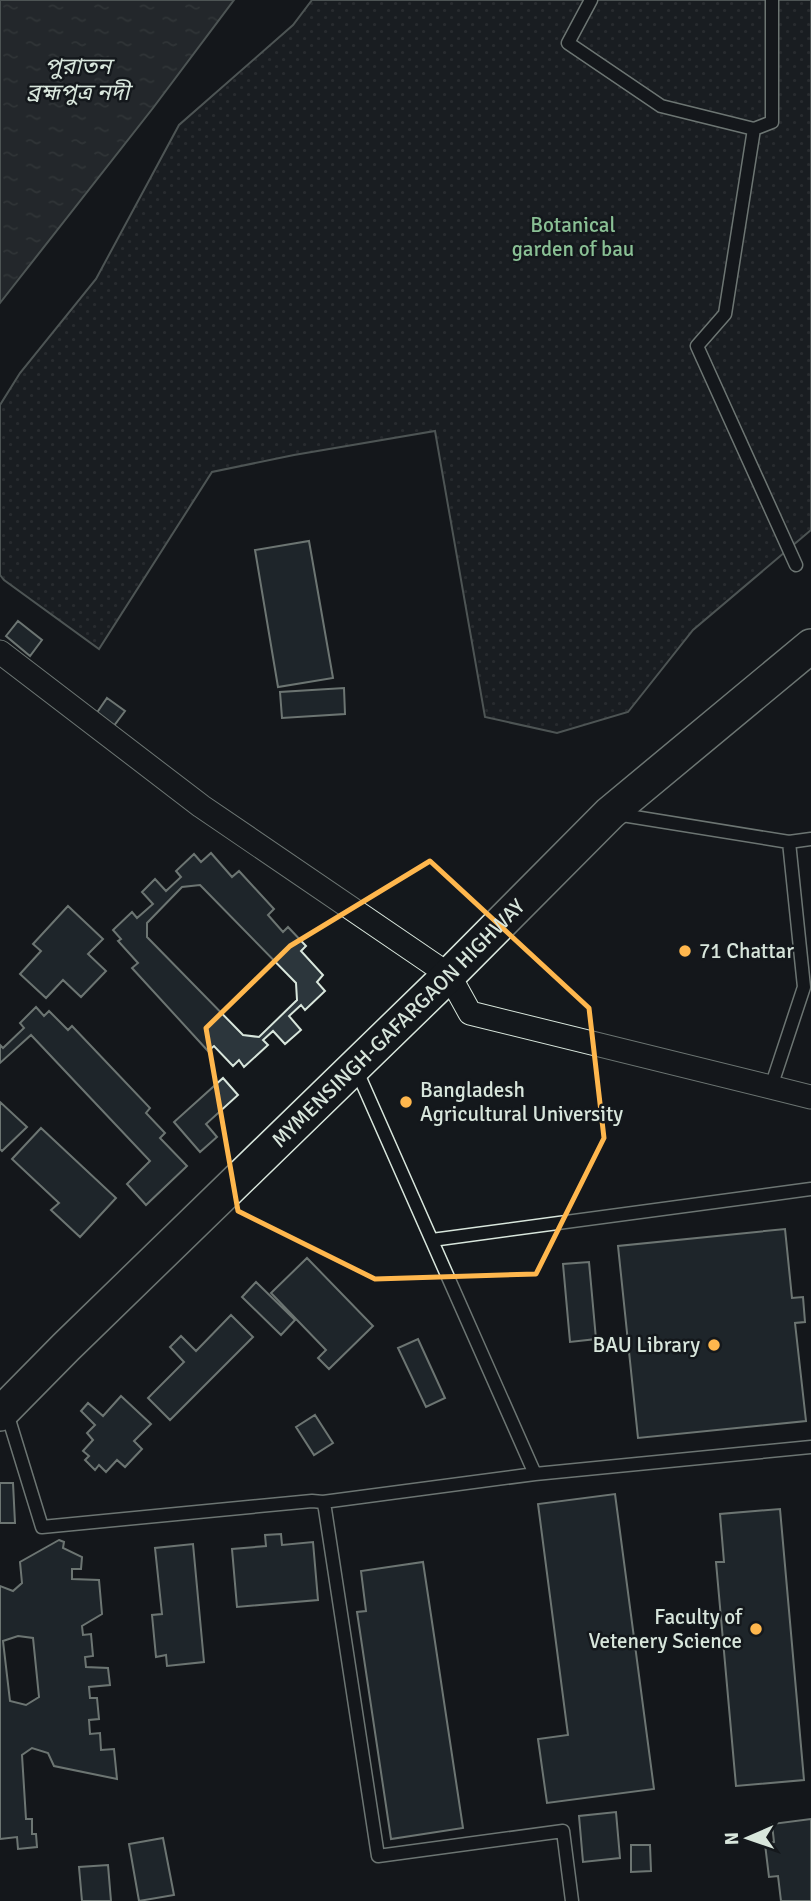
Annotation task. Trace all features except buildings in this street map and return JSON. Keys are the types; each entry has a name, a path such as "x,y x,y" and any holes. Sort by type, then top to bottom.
{"main road":[{"name":"MYMENSINGH-GAFARGAON HIGHWAY","path":"3,1411 449,975 610,813 811,646"}],"street":[{"path":"0,652 201,806 449,975 470,1013 811,1097"}],"lane":[{"path":"591,0 568,43 662,106 754,129 772,122 772,0"},
{"path":"754,129 724,314 697,346 796,565"},
{"path":"610,813 789,842 811,839"},
{"path":"771,1087 804,987 789,842"},
{"path":"354,1066 535,1474"},
{"path":"432,1240 811,1189"},
{"path":"3,1411 42,1528 298,1502 323,1502 535,1474 811,1447"},
{"path":"323,1502 378,1856 563,1831 572,1901"}],"highlighted area":[{"path":"430,861 589,1008 604,1138 536,1274 375,1279 238,1211 206,1028 290,946"}],"green space":[{"name":"Botanical garden of bau","path":"312,0 811,0 811,530 693,630 628,712 557,733 485,717 435,431 212,472 99,649 0,575 0,405 20,373 96,279 179,125 293,25"}],"water":[{"name":"পুরাতন ব্রহ্মপুত্র নদী","path":"0,0 234,0 0,303"}],"place":[{"name":"71 Chattar","path":"685,951"},
{"name":"Bangladesh Agricultural University","path":"406,1102"},
{"name":"BAU Library","path":"714,1345"},
{"name":"Faculty of Vetenery Science","path":"756,1629"}]}
